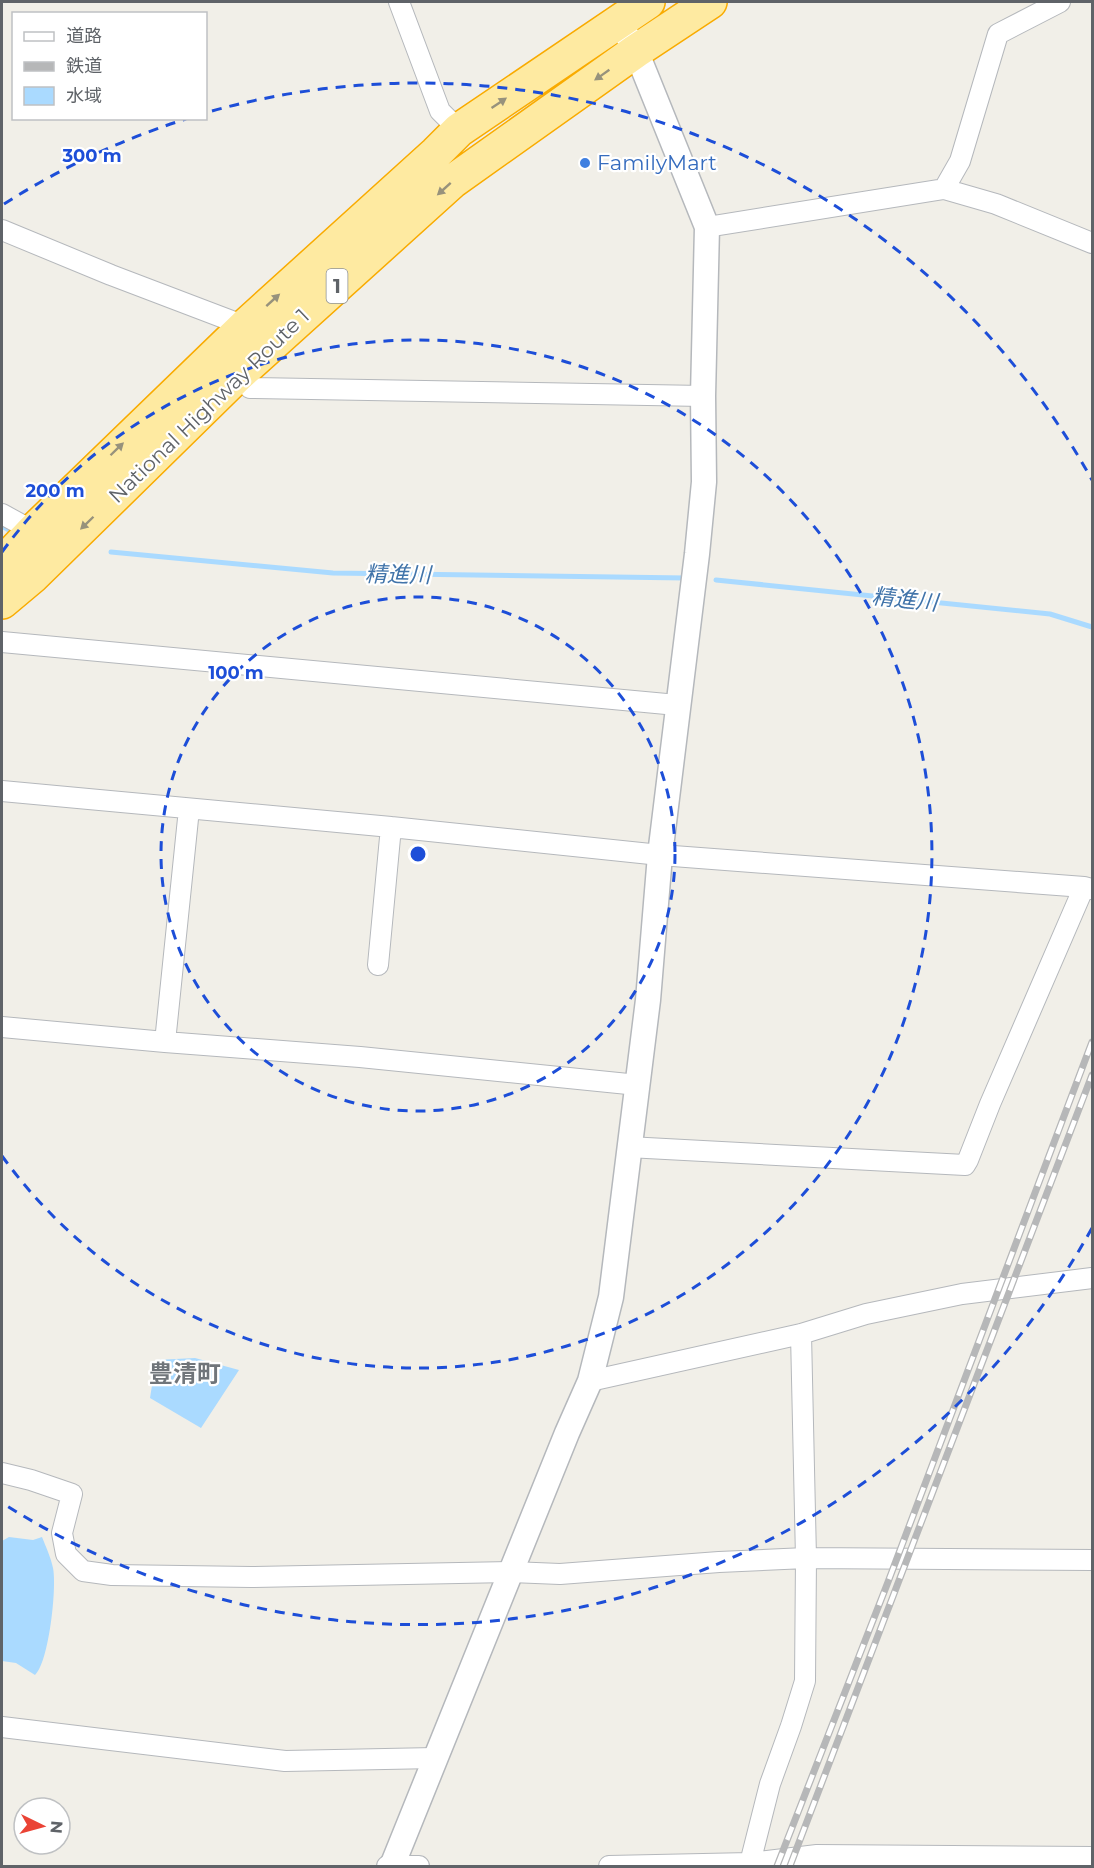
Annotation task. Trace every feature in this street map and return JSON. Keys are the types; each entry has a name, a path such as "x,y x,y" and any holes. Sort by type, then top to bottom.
{"highway":[{"name":"National Highway Route 1","path":"2,564 33,531 245,326 459,130 648,2"},
{"name":"National Highway Route 1","path":"2,602 33,576 238,375 453,181 636,51 710,2"}],"street":[{"path":"399,2 440,111 459,130"},
{"path":"944,189 960,161 998,34 1060,2"},
{"path":"392,1866 590,1381 611,1297 628,1147 638,1085 648,1000 660,855 704,482 703,396 707,227 636,51 619,22"},
{"path":"707,227 944,189 996,204 1092,243"},
{"path":"2,230 111,275 245,326"},
{"path":"238,375 250,388 703,396"},
{"path":"2,514 33,531"},
{"path":"2,642 677,705"},
{"path":"2,791 391,827 660,855 1088,888 990,1104 965,1165 628,1147"},
{"path":"165,1042 189,809"},
{"path":"378,965 391,827"},
{"path":"2,1027 360,1057 638,1085"},
{"path":"590,1381 801,1334 866,1314 962,1294 1092,1278"},
{"path":"750,1863 770,1784 805,1681 806,1558 801,1334"},
{"path":"2,1473 72,1494 62,1533 66,1554 83,1571 112,1575 251,1577 511,1572 560,1574 806,1558 1092,1560"},
{"path":"2,1727 285,1761 435,1758"},
{"path":"609,1866 1092,1857"},
{"path":"387,1866 419,1866"}],"water":[{"path":"195,1358 239,1370 201,1428 150,1398 156,1360"},
{"path":"9,1537 33,1540 42,1537 53,1568 54,1591 51,1624 44,1655 35,1675 16,1663 2,1661 2,1541"}],"waterway":[{"name":"精進川","path":"2,526 16,534"},
{"name":"精進川","path":"111,552 333,573 686,578"},
{"name":"精進川","path":"716,580 1050,614 1092,627"}],"railway":[{"path":"777,1866 888,1582 1092,1042"},
{"path":"790,1866 1092,1075"}],"place":[{"name":"FamilyMart","path":"585,163"}],"district":[{"name":"豊清町","path":"185,1374"}]}
